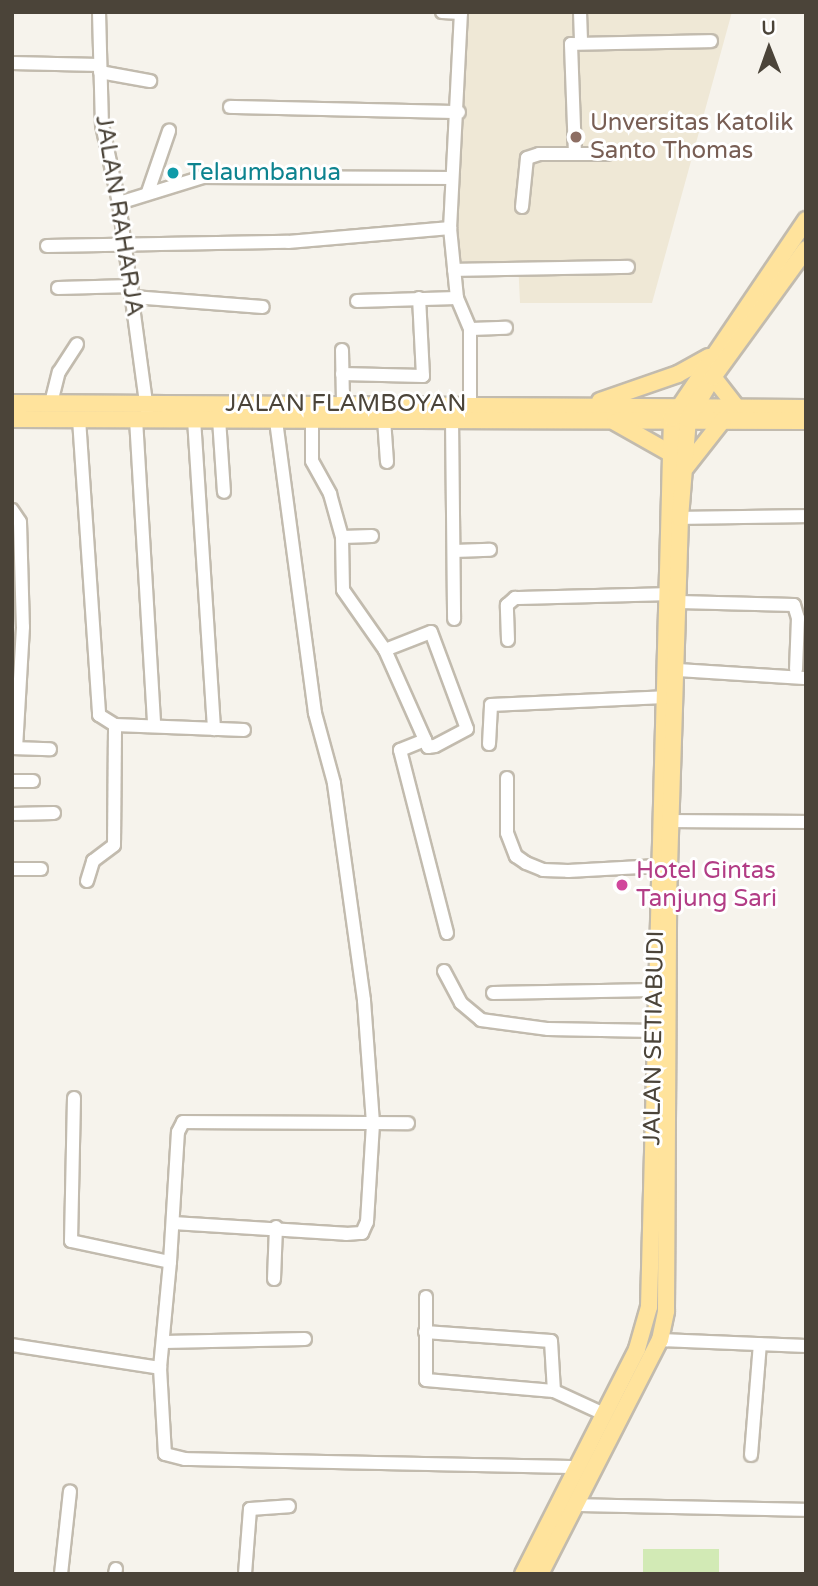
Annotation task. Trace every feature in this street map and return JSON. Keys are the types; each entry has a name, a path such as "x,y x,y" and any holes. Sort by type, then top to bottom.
{"main road":[{"name":"JALAN SETIABUDI","path":"540,1574 660,1340 666,1311 672,821 678,670 672,598 670,453 684,412 712,356 806,220"},
{"name":"JALAN SETIABUDI","path":"523,1574 644,1331 649,1307 654,990 664,697 684,471 684,412 713,377 806,249"},
{"path":"777,260 793,269"},
{"path":"587,405 658,382 712,356"},
{"path":"713,377 736,406"},
{"name":"JALAN FLAMBOYAN","path":"12,403 51,403 194,419 452,418 587,405 684,412"},
{"name":"JALAN FLAMBOYAN","path":"12,419 79,419 343,404 470,405 514,412 607,418 684,412"},
{"path":"684,412 736,406 806,408"},
{"path":"684,412 723,419 806,421"},
{"path":"607,418 643,434 670,453"},
{"path":"684,471 723,419"}],"street":[{"name":"JALAN RAHARJA","path":"99,12 102,125 119,202 133,292 143,414 154,725"},
{"path":"442,12 461,12 459,112 450,178 450,228 457,298 470,329 470,405"},
{"path":"580,12 581,43"},
{"path":"575,154 570,46 581,43 711,41"},
{"path":"12,63 100,68 150,81"},
{"path":"230,107 459,112"},
{"path":"148,192 169,131"},
{"path":"522,207 527,158 607,154"},
{"path":"119,202 204,177 450,178"},
{"path":"47,246 288,242 450,228"},
{"path":"454,270 628,267"},
{"path":"58,288 133,292 263,307"},
{"path":"342,374 423,376 419,298"},
{"path":"357,301 457,298"},
{"path":"470,329 506,328"},
{"path":"51,403 59,372 77,344"},
{"path":"342,350 343,404"},
{"path":"452,418 454,619"},
{"path":"79,419 97,712 116,725 243,730"},
{"path":"194,419 214,729"},
{"path":"219,419 225,492"},
{"path":"173,1223 362,1233 367,1222 373,1123 365,1000 334,783 316,713 276,419"},
{"path":"312,419 312,461 330,494 342,537 343,590 385,650 428,747 465,734 467,729 431,632 385,650"},
{"path":"384,419 387,462"},
{"path":"12,510 20,522 23,627 14,748 50,750"},
{"path":"680,518 806,516"},
{"path":"342,537 372,536"},
{"path":"454,551 490,550"},
{"path":"508,640 507,605 515,598 672,598 794,606 799,618 800,673 678,670"},
{"path":"489,744 491,705 664,697"},
{"path":"87,881 93,861 114,845 116,725"},
{"path":"425,740 400,750 447,933"},
{"path":"507,778 507,833 516,856 526,863 543,870 568,871 659,866"},
{"path":"12,781 33,781"},
{"path":"12,814 54,813"},
{"path":"672,821 806,822"},
{"path":"12,869 41,869"},
{"path":"444,971 461,1003 481,1020 548,1029 655,1031"},
{"path":"493,993 654,990"},
{"path":"74,1098 70,1238 77,1244 170,1262"},
{"path":"408,1123 183,1122 178,1132 160,1368 162,1449 171,1457 577,1467"},
{"path":"274,1279 276,1227"},
{"path":"426,1297 426,1380 554,1391 604,1414"},
{"path":"425,1332 551,1341 554,1391"},
{"path":"164,1342 305,1339"},
{"path":"660,1340 806,1346"},
{"path":"751,1455 760,1344"},
{"path":"12,1345 160,1368"},
{"path":"61,1574 70,1490"},
{"path":"574,1505 806,1510"},
{"path":"244,1574 250,1509 289,1506"}],"shaded area":[{"name":"Unversitas Katolik Santo Thomas","path":"458,12 732,12 652,303 520,303 518,261 449,262"}],"green space":[{"path":"643,1549 719,1549 719,1574 643,1574"}],"place":[{"name":"Unversitas Katolik Santo Thomas","path":"576,137"},
{"name":"Telaumbanua","path":"173,173"},
{"name":"Hotel Gintas Tanjung Sari","path":"622,885"}]}
